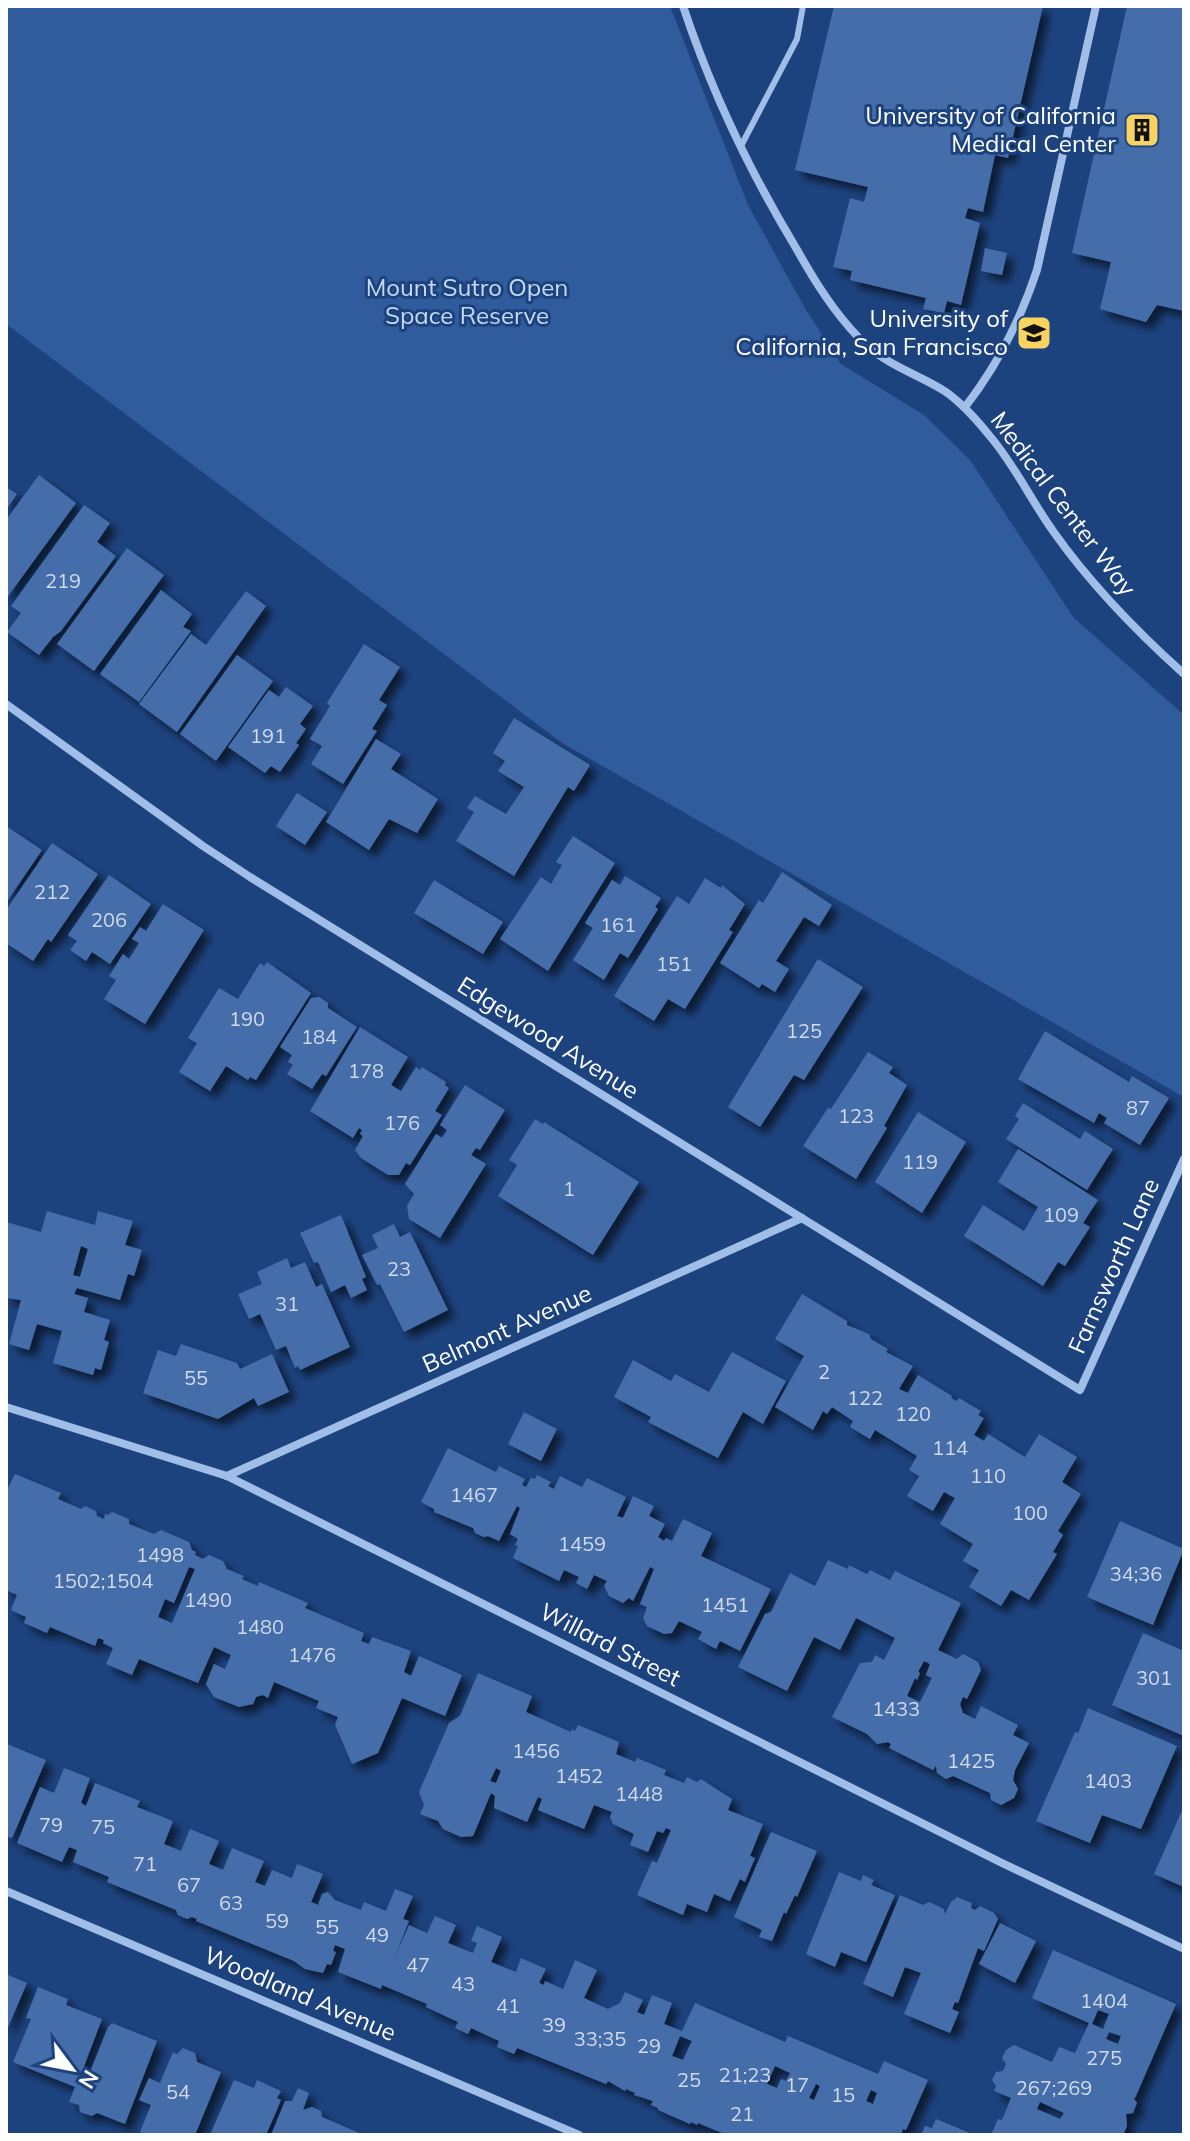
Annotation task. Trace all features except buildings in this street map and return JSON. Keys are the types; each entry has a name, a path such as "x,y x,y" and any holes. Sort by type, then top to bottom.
{"street":[{"name":"Medical Center Way","path":"683,6 707,71 741,146 783,227 838,314 880,357 903,372 944,391 965,407 992,438 1083,572 1112,606 1184,674"},
{"path":"965,407 990,375 1030,293 1096,6"},
{"name":"Edgewood Avenue","path":"6,704 250,877 1080,1390"},
{"name":"Farnsworth Lane","path":"1080,1390 1184,1159"},
{"name":"Belmont Avenue","path":"227,1476 802,1218"},
{"name":"Willard Street","path":"6,1407 227,1476 988,1856 1184,1949"},
{"name":"Woodland Avenue","path":"6,1891 579,2135"}],"lane":[{"path":"741,146 797,39 803,6"}],"green space":[{"name":"Mount Sutro Open Space Reserve","path":"6,6 670,6 748,205 806,310 841,364 924,415 970,460 1073,617 1184,715 1184,1097 562,743 6,324"}],"place":[{"name":"University of California Medical Center","path":"1142,130"},
{"name":"University of California, San Francisco","path":"1034,333"}]}
